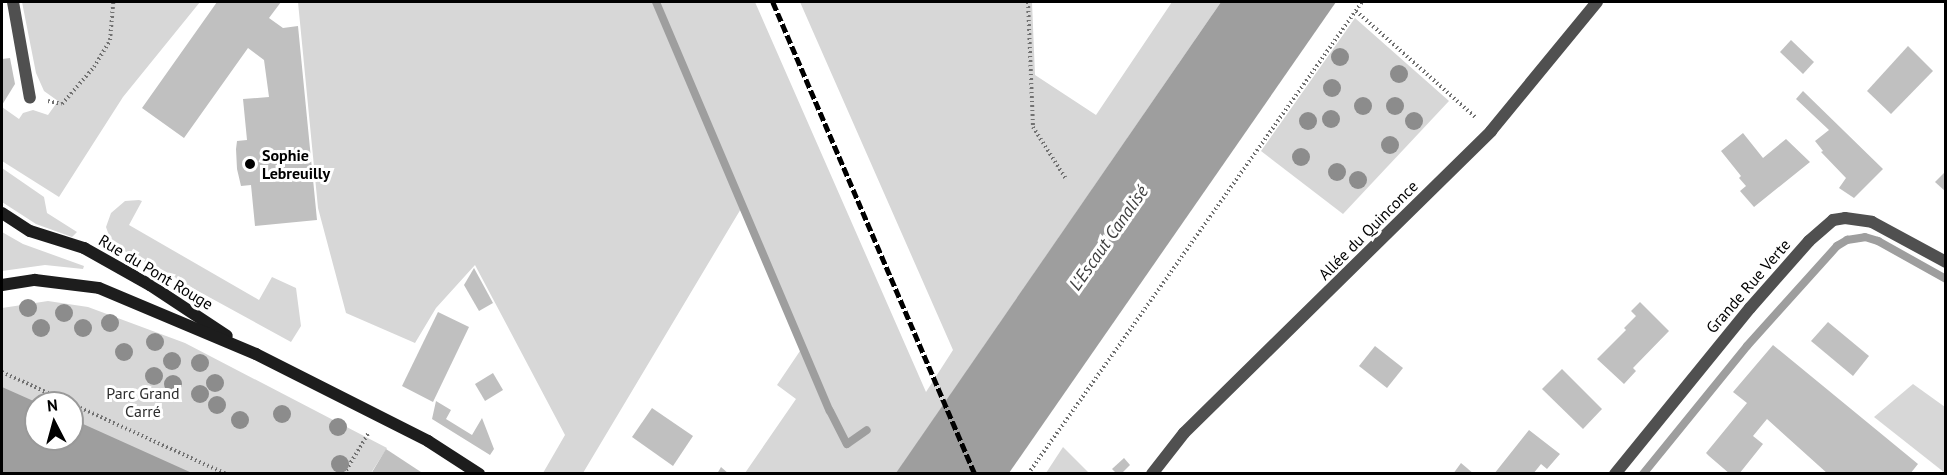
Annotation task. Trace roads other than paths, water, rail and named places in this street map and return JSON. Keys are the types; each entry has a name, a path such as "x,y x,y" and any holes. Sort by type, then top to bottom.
{"main road":[{"name":"Rue du Pont Rouge","path":"2,213 30,231 84,248 150,285 256,354"},
{"name":"Rue du Pont Rouge","path":"2,285 35,280 69,282 99,288 256,354 428,441 479,474"}],"street":[{"path":"14,2 30,98"},
{"name":"Allée du Quinconce","path":"1152,474 1184,433 1491,132 1597,2"},
{"name":"Grande Rue Verte","path":"1615,474 1750,308 1809,240 1833,220 1845,218 1872,222 1946,262"}],"water":[{"name":"L'Escaut Canalisé","path":"1221,2 1336,2 1009,473 896,473"},
{"path":"2,387 24,397 24,451 84,451 84,424 192,473 2,473"}],"waterway":[{"path":"656,2 830,411 847,444 867,430"},
{"path":"1643,474 1747,346 1837,246 1847,240 1865,237 1878,241 1946,279"}],"railway":[{"path":"773,2 975,474"}],"place":[{"name":"Sophie Lebreuilly","path":"250,164"}],"park label":[{"name":"Parc Grand Carré","path":"143,402"}]}
